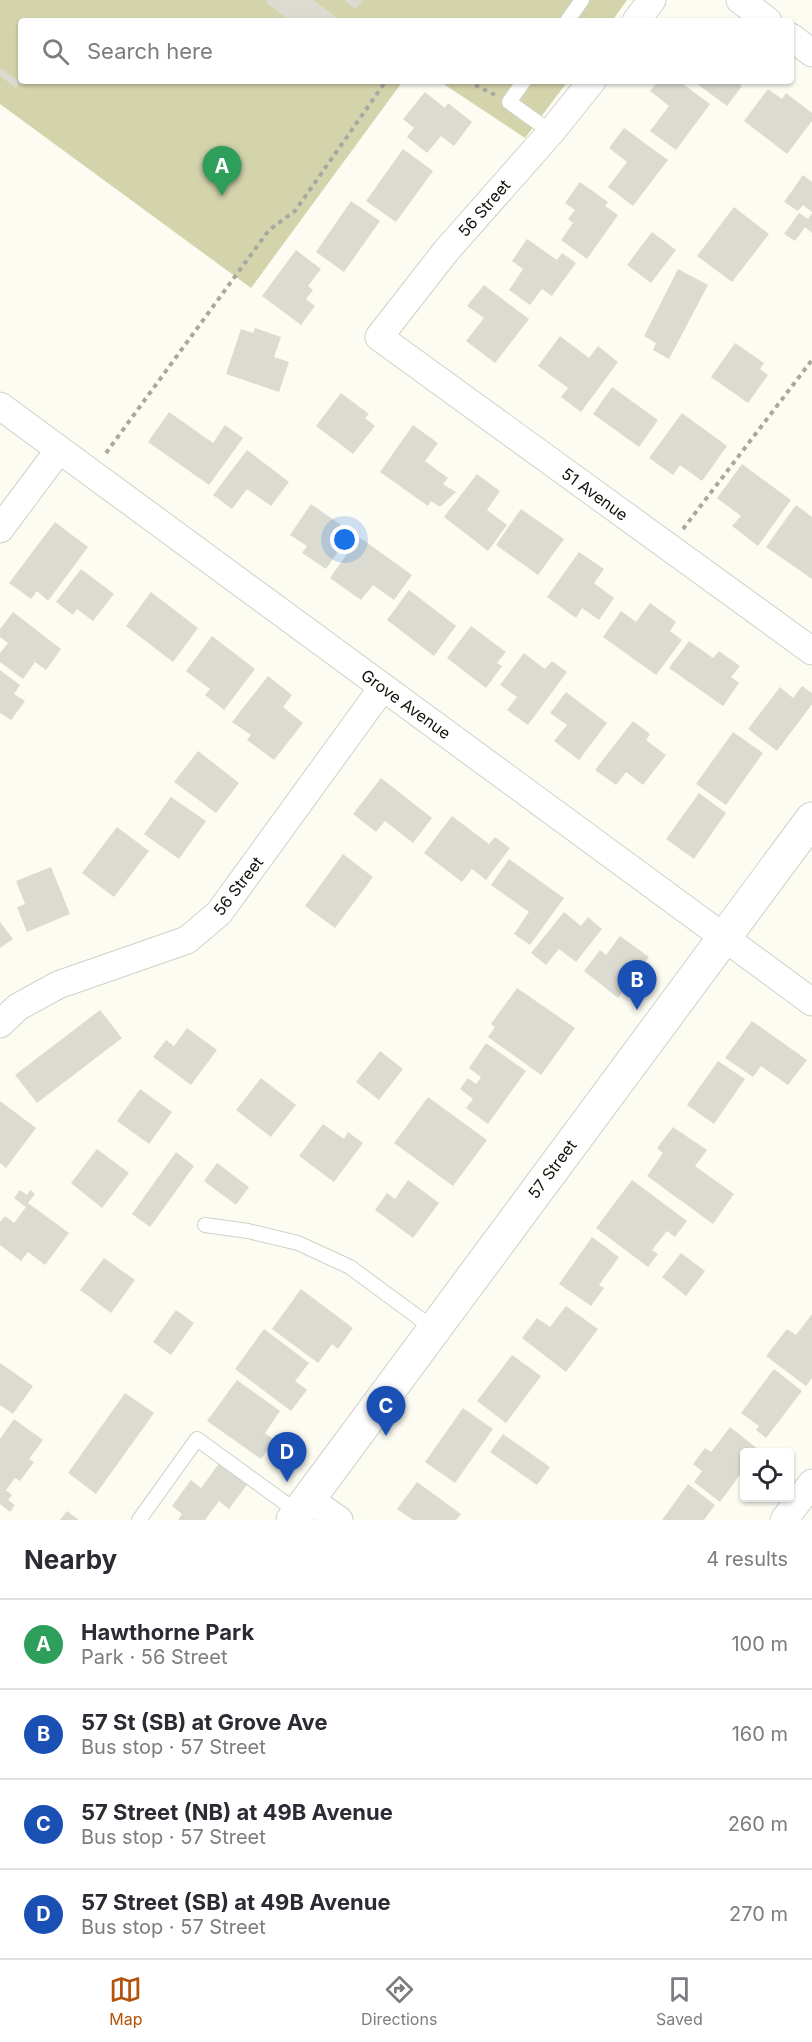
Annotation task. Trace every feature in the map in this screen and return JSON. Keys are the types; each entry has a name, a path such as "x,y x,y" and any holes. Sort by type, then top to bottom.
{"street":[{"path":"638,18 652,0"},
{"path":"740,0 764,18"},
{"path":"794,40 812,53"},
{"name":"56 Street","path":"379,337 475,216 551,132 590,84"},
{"name":"51 Avenue","path":"379,337 812,651"},
{"name":"Grove Avenue","path":"0,406 812,1002"},
{"path":"0,529 59,450"},
{"name":"56 Street","path":"0,1024 18,1007 58,985 187,940 219,913 383,687"},
{"name":"57 Street","path":"300,1511 812,819"},
{"path":"784,1520 812,1482"},
{"path":"300,1511 339,1520"}],"lane":[{"path":"569,18 582,0"},
{"path":"522,84 509,102 551,132"},
{"path":"205,1225 248,1231 298,1244 350,1267 434,1329"},
{"path":"138,1520 197,1439 300,1511"}],"path":[{"path":"91,474 269,230 295,211 384,84"},
{"path":"472,84 509,102"},
{"path":"683,530 812,360"}],"green space":[{"path":"0,0 627,0 614,18 18,18 18,84 401,84 251,288 0,104"},
{"path":"444,84 566,84 525,138"}],"building":[{"path":"268,0 313,0 338,18 287,18 266,3"},
{"path":"344,0 362,0 356,9"},
{"path":"0,68 18,81 19,84 16,88 0,76"},
{"path":"656,84 683,84 710,104 676,150 650,131 669,106 650,91"},
{"path":"697,84 740,84 742,86 727,106"},
{"path":"768,89 782,99 786,93 812,113 812,121 787,154 744,121"},
{"path":"425,92 445,108 448,103 472,122 454,146 441,136 427,153 407,137 414,128 403,119"},
{"path":"624,128 668,160 633,206 608,187 627,162 609,148"},
{"path":"403,149 433,171 396,222 366,201"},
{"path":"803,175 812,182 812,212 803,205 798,211 784,202"},
{"path":"580,182 608,202 605,206 618,215 587,259 561,240 573,223 568,219 575,210 565,203"},
{"path":"351,201 380,221 344,272 316,252"},
{"path":"734,207 769,234 732,282 697,256"},
{"path":"799,213 808,219 812,213 812,233 805,227 795,241 784,234"},
{"path":"652,232 676,250 651,283 627,265"},
{"path":"527,239 557,260 562,253 576,263 552,296 542,289 530,305 509,290 523,269 512,261"},
{"path":"296,250 321,269 308,286 313,290 306,299 315,306 301,325 262,296"},
{"path":"678,269 708,285 669,359 653,350 656,343 644,336"},
{"path":"484,285 529,319 495,363 466,341 484,318 467,306"},
{"path":"255,328 281,337 274,357 289,362 279,392 226,374 241,329 253,333"},
{"path":"560,336 589,358 598,346 618,362 581,412 561,397 568,388 538,366"},
{"path":"735,343 764,363 760,369 768,375 748,403 711,377"},
{"path":"612,387 658,420 639,447 593,414"},
{"path":"341,393 369,414 365,418 375,426 353,454 316,426"},
{"path":"169,412 213,443 225,425 243,438 209,485 148,442"},
{"path":"682,413 727,446 702,481 680,465 673,475 649,458"},
{"path":"413,425 438,443 425,461 448,478 443,484 456,492 440,507 431,501 428,506 380,472"},
{"path":"247,450 289,482 271,506 247,489 232,509 213,495"},
{"path":"742,464 791,500 758,546 732,526 741,516 717,498"},
{"path":"477,474 500,491 487,510 507,525 488,551 444,517"},
{"path":"311,504 351,532 326,569 302,553 307,546 290,535"},
{"path":"796,505 812,517 812,579 766,547"},
{"path":"521,509 564,539 538,575 496,545"},
{"path":"55,522 88,547 48,601 37,591 31,599 9,583"},
{"path":"359,537 412,575 394,600 373,585 361,600 330,578"},
{"path":"579,552 604,569 594,583 614,598 599,620 582,608 576,618 547,597"},
{"path":"81,569 114,594 93,621 77,609 73,615 56,602"},
{"path":"409,590 456,626 434,656 387,620"},
{"path":"151,592 198,628 173,662 126,626"},
{"path":"650,603 676,622 670,631 682,640 656,675 603,637 621,611 636,622"},
{"path":"13,612 61,649 46,670 35,662 23,679 0,662 0,653 8,643 0,637 0,629"},
{"path":"471,626 506,652 497,663 502,666 486,688 447,658"},
{"path":"212,636 255,669 224,710 205,695 210,689 186,671"},
{"path":"689,641 713,658 719,651 740,666 731,677 739,683 723,706 669,668"},
{"path":"524,653 545,669 552,661 567,672 528,725 507,710 517,697 500,685"},
{"path":"0,670 20,685 14,694 25,701 11,720 0,713"},
{"path":"268,676 292,695 283,707 303,723 274,760 247,740 251,735 232,722"},
{"path":"802,686 812,693 812,704 777,751 748,729 780,687 793,698"},
{"path":"566,692 607,723 579,760 554,741 567,725 550,713"},
{"path":"633,721 650,734 646,740 666,755 643,785 626,772 616,785 595,770"},
{"path":"733,732 763,753 726,805 696,784"},
{"path":"198,751 239,783 216,813 174,782"},
{"path":"381,778 432,818 413,843 385,821 376,832 353,814"},
{"path":"699,793 726,813 694,859 666,839"},
{"path":"171,797 206,821 179,859 144,834"},
{"path":"452,816 489,844 495,837 510,848 486,880 472,869 462,882 424,853"},
{"path":"117,827 149,851 114,897 82,873"},
{"path":"343,854 373,877 335,928 305,906"},
{"path":"509,859 564,898 530,945 514,934 529,912 491,885"},
{"path":"51,867 70,914 27,932 17,907 25,904 16,881"},
{"path":"564,912 581,926 588,917 602,929 576,962 559,949 546,965 531,953"},
{"path":"0,922 13,939 0,948"},
{"path":"620,936 649,957 618,998 584,971 600,950 606,955"},
{"path":"517,988 575,1028 541,1075 488,1037 495,1027 491,1024"},
{"path":"100,1010 122,1038 37,1103 15,1075"},
{"path":"752,1021 807,1060 788,1085 761,1066 753,1077 725,1058"},
{"path":"187,1028 217,1050 191,1085 153,1057 166,1040 174,1046"},
{"path":"486,1043 526,1071 488,1124 466,1108 473,1099 460,1089 468,1078 476,1084 481,1077 469,1068"},
{"path":"380,1051 403,1069 379,1100 356,1082"},
{"path":"718,1061 745,1079 714,1124 687,1105"},
{"path":"261,1078 296,1105 271,1137 236,1110"},
{"path":"140,1089 172,1112 149,1144 117,1121"},
{"path":"428,1097 487,1140 453,1186 394,1143"},
{"path":"0,1101 36,1128 6,1168 0,1163"},
{"path":"323,1124 344,1139 348,1132 363,1143 334,1182 299,1156"},
{"path":"673,1127 707,1150 695,1166 734,1194 713,1224 647,1176 663,1153 657,1148"},
{"path":"97,1149 129,1173 102,1208 71,1183"},
{"path":"176,1152 194,1166 150,1227 132,1214"},
{"path":"217,1163 249,1187 236,1205 204,1181"},
{"path":"408,1180 439,1203 413,1238 375,1210 387,1193 395,1199"},
{"path":"632,1180 687,1221 675,1237 667,1231 652,1250 658,1254 648,1267 596,1228"},
{"path":"20,1190 27,1195 30,1190 35,1194 28,1203 69,1233 45,1265 28,1252 21,1261 0,1245 0,1222 5,1216 14,1223 26,1207 14,1198"},
{"path":"592,1237 619,1257 599,1285 604,1288 591,1306 559,1284"},
{"path":"681,1253 705,1271 686,1296 662,1277"},
{"path":"104,1258 135,1280 111,1313 80,1290"},
{"path":"301,1289 353,1328 338,1349 332,1344 318,1363 272,1329"},
{"path":"566,1306 598,1329 566,1372 522,1338 537,1318 550,1327"},
{"path":"176,1310 194,1323 171,1355 153,1342"},
{"path":"812,1314 812,1378 806,1386 766,1356 787,1329 796,1335"},
{"path":"264,1329 309,1363 295,1381 307,1390 291,1411 235,1369"},
{"path":"512,1355 541,1376 506,1423 477,1401"},
{"path":"0,1363 33,1386 13,1414 0,1405"},
{"path":"774,1369 802,1391 766,1438 756,1430 759,1426 741,1413"},
{"path":"237,1380 280,1411 265,1433 274,1440 261,1459 207,1421"},
{"path":"125,1393 154,1413 96,1494 68,1473"},
{"path":"463,1408 493,1429 455,1483 425,1462"},
{"path":"14,1419 43,1440 29,1459 34,1462 20,1481 15,1478 6,1490 12,1495 8,1500 15,1505 10,1512 0,1504 0,1439"},
{"path":"730,1427 756,1448 740,1448 740,1474 720,1502 694,1482 702,1471 693,1464 705,1448 711,1452"},
{"path":"503,1434 550,1467 537,1485 490,1452"},
{"path":"220,1462 249,1482 229,1509 219,1501 205,1520 178,1520 182,1514 172,1506 191,1480 201,1488"},
{"path":"417,1482 461,1514 456,1520 413,1520 397,1509"},
{"path":"688,1484 715,1505 704,1520 662,1520"},
{"path":"67,1511 79,1520 60,1520"}],"place":[{"name":"Hawthorne Park","path":"222,196"},
{"name":"57 St (SB) at Grove Ave","path":"637,1010"},
{"name":"57 Street (NB) at 49B Avenue","path":"386,1436"},
{"name":"57 Street (SB) at 49B Avenue","path":"287,1482"}]}
